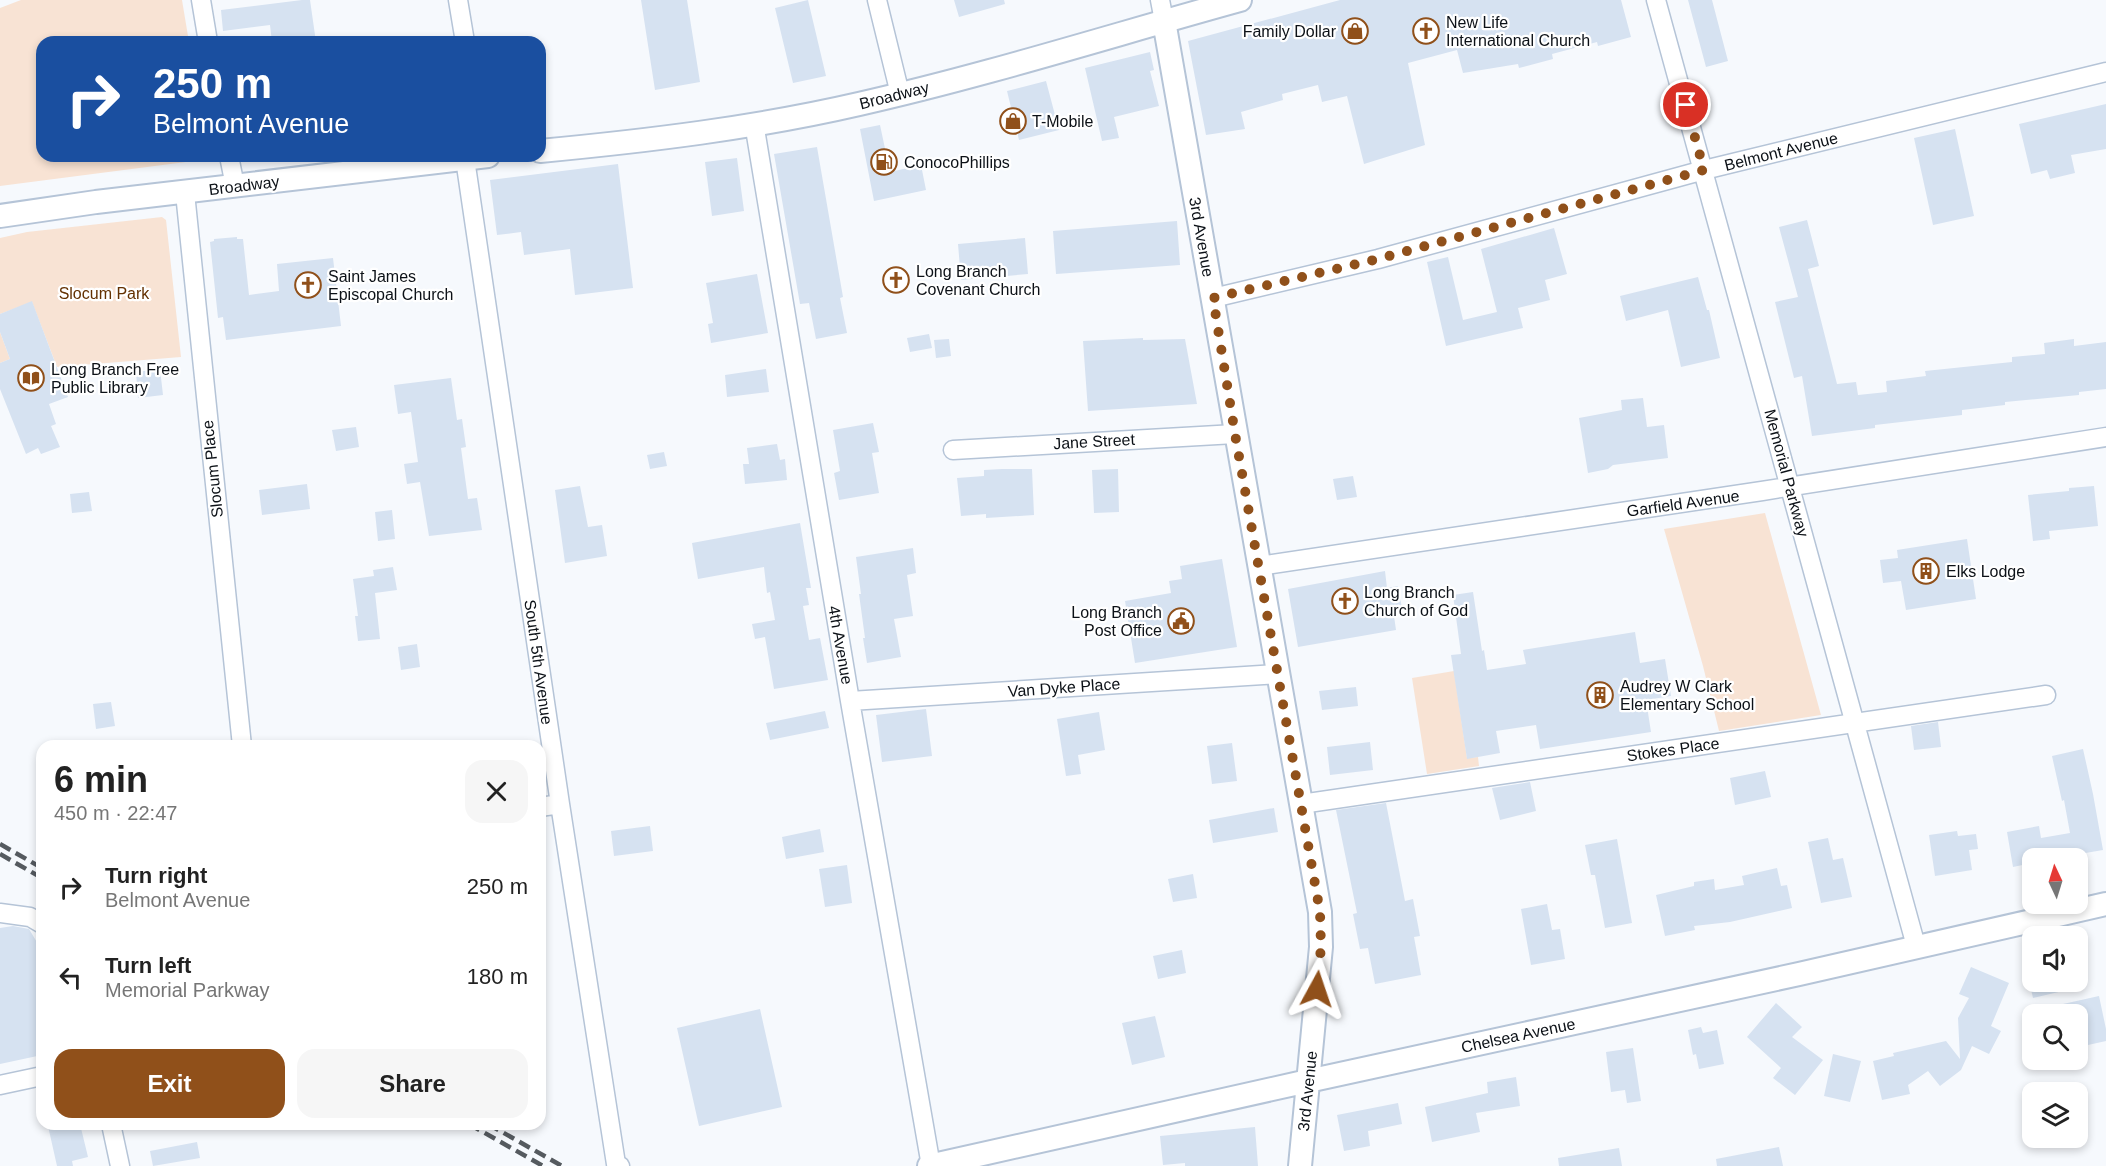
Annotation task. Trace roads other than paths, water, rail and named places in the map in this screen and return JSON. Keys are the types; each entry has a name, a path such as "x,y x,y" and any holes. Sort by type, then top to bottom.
{"street":[{"path":"201,0 207,36"},
{"path":"458,0 464,36"},
{"path":"877,0 900,94"},
{"name":"Broadway","path":"546,150 754,123 824,111 900,94 1162,11 1240,0"},
{"name":"Memorial Parkway","path":"1656,0 1916,946"},
{"name":"3rd Avenue","path":"1162,11 1320,912 1321,935 1300,1166"},
{"name":"Belmont Avenue","path":"1213,298 1378,259 1704,170 2106,72"},
{"name":"4th Avenue","path":"754,123 930,1166"},
{"path":"230,162 235,186"},
{"name":"Broadway","path":"0,216 439,162"},
{"name":"South 5th Avenue","path":"482,162 560,804 617,1165"},
{"name":"Slocum Place","path":"185,193 241,740"},
{"name":"Jane Street","path":"952,450 1235,434"},
{"name":"Garfield Avenue","path":"1259,566 1791,487 2106,437"},
{"name":"Van Dyke Place","path":"850,701 1278,674"},
{"name":"Stokes Place","path":"1301,804 1855,721 2046,695"},
{"path":"546,806 560,804"},
{"name":"Chelsea Avenue","path":"930,1166 2106,904"},
{"path":"0,913 30,917 36,920"},
{"path":"0,1085 36,1077"},
{"path":"112,1130 120,1166"}],"railway":[{"path":"0,844 36,865"},
{"path":"0,854 36,875"},
{"path":"480,1130 543,1166"},
{"path":"499,1130 562,1166"}],"place":[{"name":"Family Dollar","path":"1355,31"},
{"name":"New Life International Church","path":"1426,31"},
{"name":"T-Mobile","path":"1013,121"},
{"name":"ConocoPhillips","path":"884,162"},
{"name":"Long Branch Covenant Church","path":"896,280"},
{"name":"Saint James Episcopal Church","path":"308,285"},
{"name":"Long Branch Free Public Library","path":"31,378"},
{"name":"Elks Lodge","path":"1926,571"},
{"name":"Long Branch Church of God","path":"1345,601"},
{"name":"Long Branch Post Office","path":"1181,621"},
{"name":"Audrey W Clark Elementary School","path":"1600,695"}],"park label":[{"name":"Slocum Park","path":"104,293"}]}
